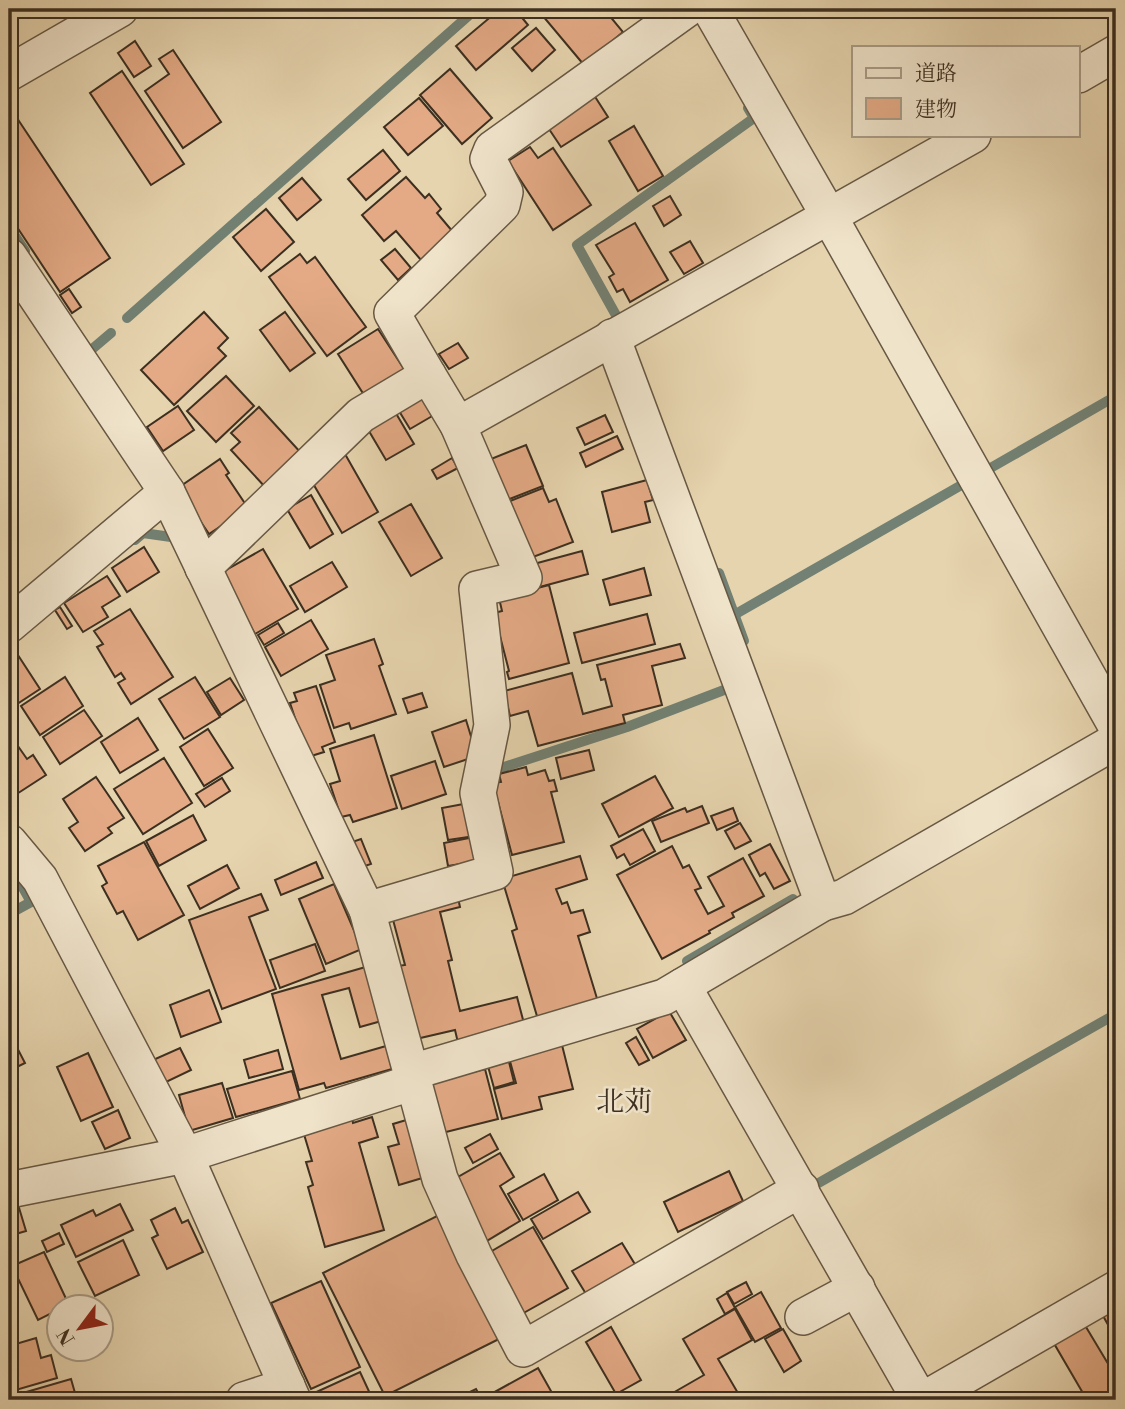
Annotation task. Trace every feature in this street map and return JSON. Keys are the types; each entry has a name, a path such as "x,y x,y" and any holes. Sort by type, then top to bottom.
{"street":[{"path":"9,73 120,9"},
{"path":"367,910 495,872 478,793 492,725 477,589 523,578 458,425 392,313 502,205 505,192 488,159 492,149 687,9"},
{"path":"710,9 830,216 1116,726"},
{"path":"1080,74 1116,53"},
{"path":"458,425 971,136"},
{"path":"9,256 167,492 367,910 440,1180 474,1255 523,1349 801,1189"},
{"path":"612,337 822,903"},
{"path":"203,568 360,415 428,375"},
{"path":"9,625 167,492"},
{"path":"9,1190 185,1155 413,1077 664,998 822,903 844,897 1116,741"},
{"path":"9,842 40,878 185,1155 290,1393 244,1400"},
{"path":"683,986 922,1400 1116,1289"},
{"path":"803,1317 857,1288"}],"building":[{"path":"500,9 515,9 528,25 476,70 456,46"},
{"path":"537,9 604,9 623,32 584,65"},
{"path":"536,28 555,50 532,71 512,48"},
{"path":"135,41 151,66 134,77 118,53"},
{"path":"173,50 221,122 183,148 145,91 169,74 159,59"},
{"path":"450,69 492,118 462,144 420,95"},
{"path":"122,71 184,164 151,185 90,93"},
{"path":"592,92 608,117 561,147 545,123"},
{"path":"419,98 443,126 408,155 384,127"},
{"path":"9,106 110,258 60,292 9,215"},
{"path":"634,126 663,176 638,191 609,141"},
{"path":"530,147 538,158 553,148 591,205 553,230 508,161"},
{"path":"383,150 400,171 366,200 348,179"},
{"path":"406,177 425,198 429,194 441,209 437,213 453,232 421,260 396,231 384,241 362,215"},
{"path":"302,178 321,200 297,220 279,198"},
{"path":"670,196 681,215 664,226 653,206"},
{"path":"266,209 294,242 261,271 233,237"},
{"path":"635,223 668,280 630,302 623,289 617,292 609,277 614,274 596,245"},
{"path":"690,241 703,263 684,274 670,252"},
{"path":"395,249 411,268 398,280 381,260"},
{"path":"300,254 307,263 315,257 366,327 327,356 269,277"},
{"path":"69,289 81,307 72,313 60,295"},
{"path":"204,312 228,338 218,348 226,356 174,405 141,370"},
{"path":"285,312 315,353 290,371 260,330"},
{"path":"378,329 406,372 366,398 338,354"},
{"path":"458,343 468,358 449,369 439,354"},
{"path":"226,376 254,406 216,442 187,411"},
{"path":"420,392 434,415 410,429 396,406"},
{"path":"178,406 194,430 163,451 147,427"},
{"path":"259,407 302,454 266,488 231,450 240,442 231,433"},
{"path":"394,410 414,444 386,460 366,426"},
{"path":"605,415 613,432 585,445 577,428"},
{"path":"617,436 623,449 586,467 580,453"},
{"path":"526,445 543,486 502,502 486,461"},
{"path":"345,454 378,512 342,533 308,475"},
{"path":"452,458 458,468 437,479 432,470"},
{"path":"220,459 229,473 226,475 248,508 209,534 178,488"},
{"path":"647,480 653,500 645,502 650,522 612,532 602,492"},
{"path":"543,488 549,502 556,499 573,542 533,557 510,501"},
{"path":"311,495 333,534 310,548 287,509"},
{"path":"411,504 442,558 411,576 379,522"},
{"path":"144,547 159,572 127,592 112,568"},
{"path":"263,549 298,609 255,634 219,574"},
{"path":"582,551 588,574 536,588 530,565"},
{"path":"332,562 347,587 305,612 290,586"},
{"path":"644,568 651,595 610,605 603,580"},
{"path":"107,576 120,596 102,607 108,617 83,632 64,603"},
{"path":"549,585 569,663 509,679 494,613 502,611 499,598"},
{"path":"60,607 72,626 67,629 55,610"},
{"path":"130,609 173,677 131,704 118,683 125,679 121,673 115,677 97,647 103,644 94,631"},
{"path":"647,614 655,644 582,663 574,633"},
{"path":"311,620 328,649 281,676 265,647"},
{"path":"278,623 284,633 264,645 258,635"},
{"path":"374,639 383,664 379,666 396,714 351,729 349,723 334,728 320,685 335,680 326,655"},
{"path":"680,644 685,658 652,666 662,705 623,715 625,723 538,746 528,711 510,716 504,691 572,673 583,714 612,706 605,679 601,680 597,665"},
{"path":"14,649 40,689 11,708 9,652"},
{"path":"65,677 83,706 40,735 21,706"},
{"path":"195,677 220,717 184,739 159,699"},
{"path":"230,678 244,700 221,715 207,692"},
{"path":"316,686 335,742 322,747 324,752 308,757 290,703 297,701 294,693"},
{"path":"422,693 427,707 408,713 403,699"},
{"path":"84,710 102,736 60,764 43,737"},
{"path":"138,718 158,750 120,773 101,742"},
{"path":"466,720 477,756 444,767 432,732"},
{"path":"208,729 233,768 204,786 180,747"},
{"path":"374,735 397,808 353,822 350,815 341,817 330,784 340,781 330,749"},
{"path":"13,739 27,759 33,755 46,775 9,799 9,742"},
{"path":"589,750 594,770 561,779 556,758"},
{"path":"164,758 192,803 143,834 114,789"},
{"path":"435,761 446,794 402,809 391,776"},
{"path":"526,767 528,775 545,770 549,781 554,780 557,791 551,792 564,842 512,855 493,783 501,782 499,774"},
{"path":"655,776 673,808 619,837 602,804"},
{"path":"96,777 124,818 108,828 112,833 85,851 69,828 78,822 63,799"},
{"path":"222,778 230,791 205,807 196,794"},
{"path":"469,803 475,836 448,840 442,808"},
{"path":"702,806 709,823 661,842 652,821 685,808 687,812"},
{"path":"733,808 738,821 717,830 711,816"},
{"path":"193,815 206,840 159,866 146,841"},
{"path":"740,823 751,841 735,849 725,831"},
{"path":"643,829 655,851 630,865 624,854 617,858 611,846"},
{"path":"474,837 479,861 448,866 444,843"},
{"path":"361,839 371,864 362,867 352,842"},
{"path":"144,842 184,915 138,940 123,911 117,914 102,886 107,883 98,866"},
{"path":"770,844 790,881 774,889 765,873 760,876 749,855"},
{"path":"672,846 683,868 689,865 701,888 695,890 708,914 724,906 708,877 743,858 764,896 732,913 734,917 709,931 710,933 662,959 617,875"},
{"path":"580,856 587,879 556,889 562,904 567,902 571,913 583,910 590,932 578,936 599,1005 539,1023 512,931 517,929 502,879"},
{"path":"316,862 323,878 281,895 275,880"},
{"path":"227,865 239,888 200,909 188,886"},
{"path":"334,884 362,949 326,964 299,899"},
{"path":"457,893 460,907 440,912 452,960 448,961 460,1011 517,997 526,1031 459,1047 455,1030 416,1039 398,966 405,965 392,916"},
{"path":"261,894 268,910 249,917 276,989 222,1009 189,920"},
{"path":"315,944 325,971 280,988 270,960"},
{"path":"369,966 385,1020 360,1027 349,988 322,995 341,1059 386,1046 392,1069 326,1088 324,1083 299,1090 272,994"},
{"path":"209,990 221,1022 181,1037 170,1005"},
{"path":"669,1011 686,1040 653,1058 637,1029"},
{"path":"9,1032 25,1063 9,1071"},
{"path":"636,1037 649,1060 639,1065 626,1043"},
{"path":"561,1041 573,1089 539,1097 542,1109 502,1119 494,1089 516,1083 508,1054"},
{"path":"180,1048 191,1070 164,1083 153,1060"},
{"path":"278,1050 283,1069 249,1078 244,1060"},
{"path":"88,1053 113,1107 81,1121 57,1067"},
{"path":"507,1054 514,1082 494,1088 486,1059"},
{"path":"485,1069 498,1119 434,1135 428,1083"},
{"path":"292,1071 300,1099 236,1117 227,1089"},
{"path":"222,1083 233,1118 189,1131 179,1095"},
{"path":"118,1110 130,1138 105,1149 92,1122"},
{"path":"352,1117 353,1123 372,1117 378,1137 359,1143 384,1230 325,1247 308,1187 313,1185 306,1162 312,1161 303,1131"},
{"path":"413,1118 429,1176 399,1185 388,1147 399,1144 393,1124"},
{"path":"490,1134 498,1149 473,1163 465,1148"},
{"path":"500,1153 514,1177 500,1186 520,1221 480,1245 451,1181"},
{"path":"729,1171 743,1201 678,1232 664,1202"},
{"path":"544,1174 558,1200 523,1220 508,1194"},
{"path":"578,1192 590,1212 543,1239 531,1219"},
{"path":"17,1201 26,1231 9,1236 9,1204"},
{"path":"120,1204 133,1230 76,1257 61,1225 93,1210 96,1216"},
{"path":"175,1208 182,1223 188,1220 203,1252 167,1269 152,1238 158,1235 151,1220"},
{"path":"439,1215 501,1338 385,1396 323,1273"},
{"path":"533,1227 568,1288 520,1315 485,1255"},
{"path":"59,1233 64,1244 47,1252 42,1241"},
{"path":"123,1240 139,1275 94,1294 78,1262"},
{"path":"622,1243 636,1266 586,1294 572,1271"},
{"path":"44,1252 64,1294 46,1294 46,1316 38,1320 12,1266"},
{"path":"321,1281 360,1367 311,1389 271,1303"},
{"path":"746,1282 752,1294 734,1304 727,1292"},
{"path":"761,1292 781,1328 755,1342 735,1307"},
{"path":"727,1293 735,1308 725,1314 717,1299"},
{"path":"1116,1305 1116,1339 1102,1314"},
{"path":"735,1309 752,1340 718,1359 742,1400 675,1400 671,1394 704,1375 683,1339"},
{"path":"1083,1322 1116,1377 1116,1389 1097,1400 1087,1400 1052,1340"},
{"path":"611,1327 641,1380 616,1394 586,1342"},
{"path":"783,1329 801,1361 784,1372 765,1339"},
{"path":"36,1338 41,1358 46,1356 46,1364 53,1364 57,1378 9,1392 9,1346"},
{"path":"538,1368 556,1400 494,1400 491,1394"},
{"path":"360,1372 373,1400 315,1400 312,1394"},
{"path":"71,1379 77,1400 9,1400 9,1397"},
{"path":"476,1389 482,1400 453,1400"}],"waterway":[{"path":"127,318 476,9"},
{"path":"617,317 577,245 754,118 748,108"},
{"path":"9,227 25,251"},
{"path":"91,350 111,333"},
{"path":"987,470 1116,396"},
{"path":"734,615 965,483"},
{"path":"135,540 143,533 171,537"},
{"path":"719,573 744,641"},
{"path":"495,770 627,727 724,690"},
{"path":"9,870 31,902 9,914"},
{"path":"687,961 793,899"},
{"path":"815,1185 1116,1014"}],"district":[{"name":"北苅","path":"624,1102"}]}
